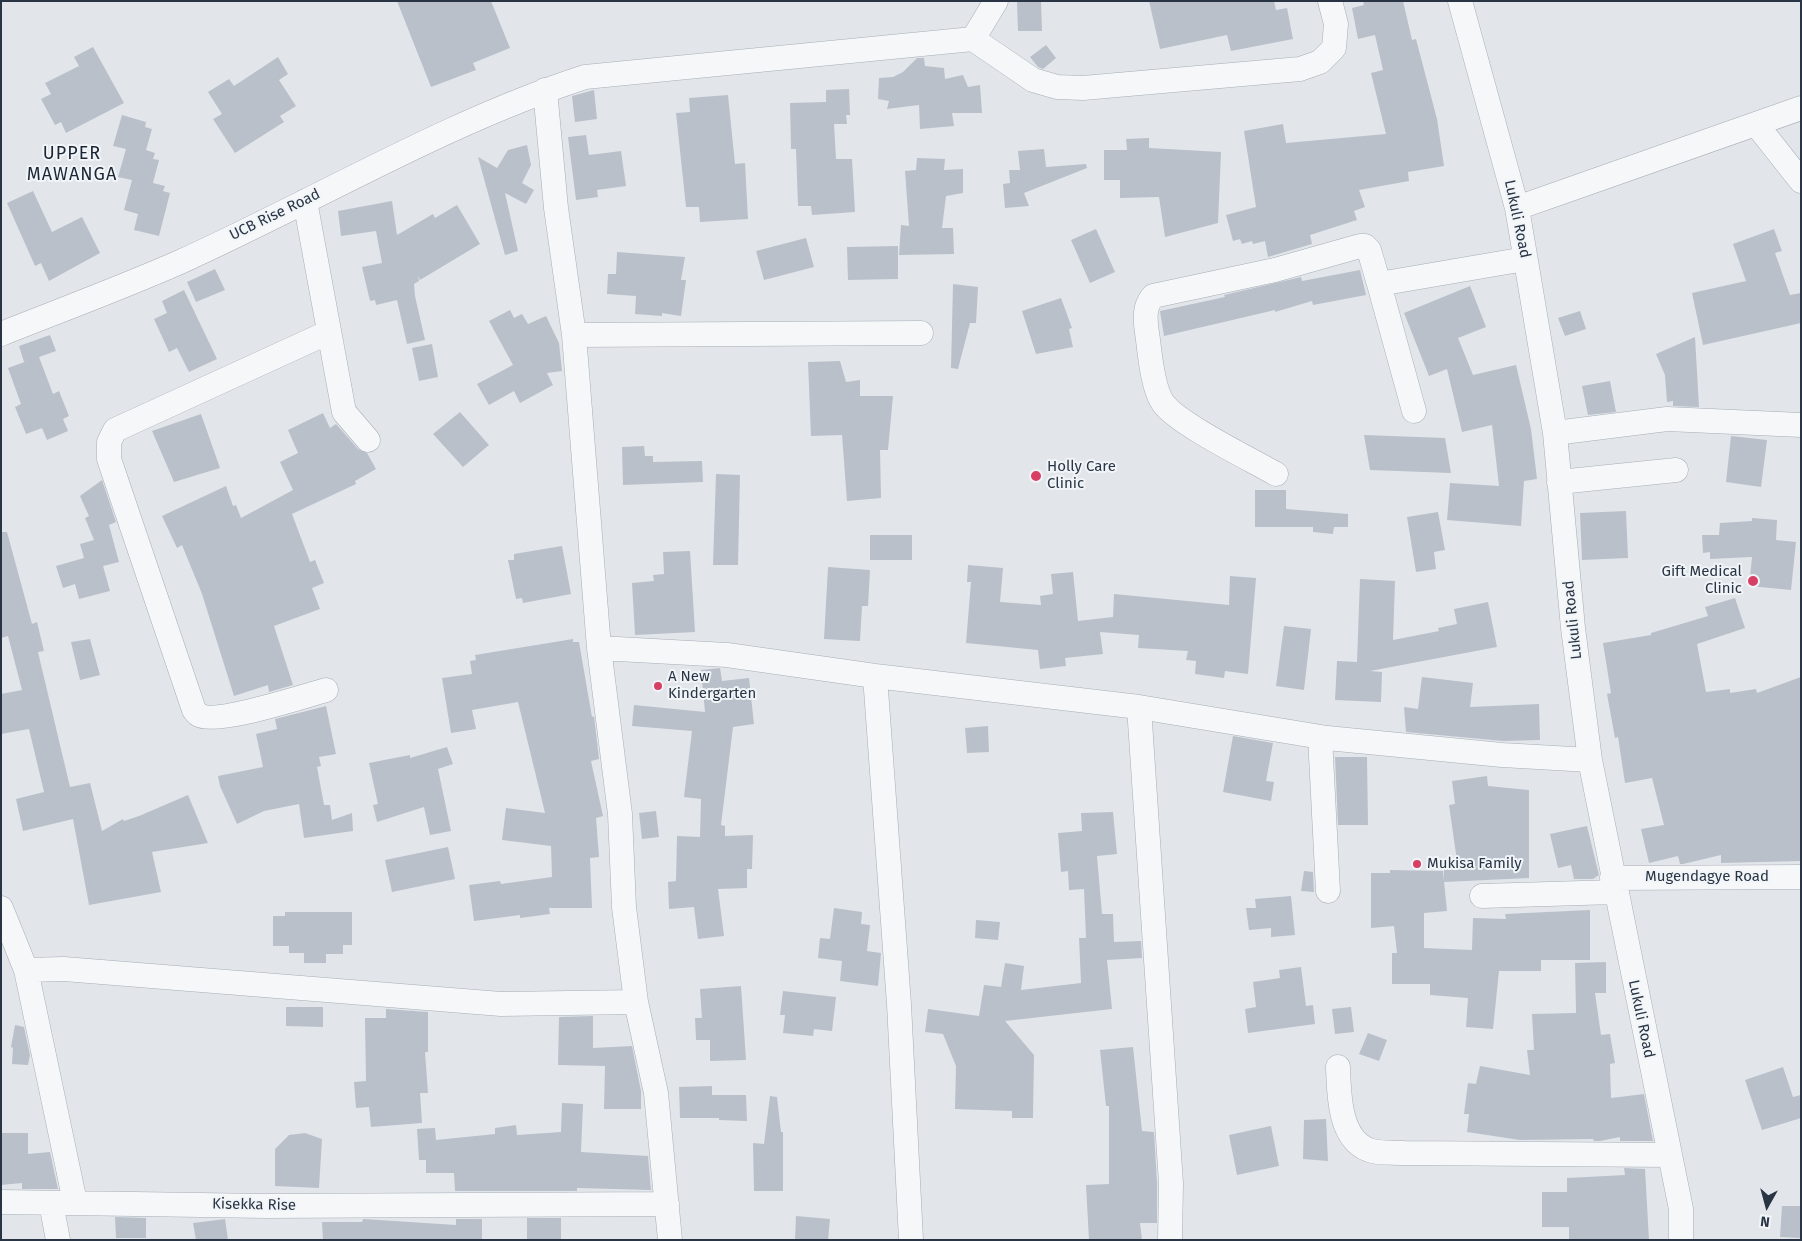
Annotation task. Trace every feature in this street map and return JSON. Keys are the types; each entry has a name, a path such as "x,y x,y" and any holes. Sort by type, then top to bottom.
{"street":[{"path":"996,1 973,39 1033,80 1057,87 1083,88 1300,69 1320,62 1334,48 1336,24 1330,1"},
{"name":"Lukuli Road","path":"1460,1 1517,208 1555,433 1573,628 1590,760 1681,1209 1681,1240"},
{"name":"UCB Rise Road","path":"1,334 180,262 456,128 545,90 585,76 973,39"},
{"path":"545,90 556,208 574,335 599,648 620,814 624,907 636,1002 656,1093 670,1240"},
{"path":"1517,208 1801,108"},
{"path":"1756,124 1801,181"},
{"path":"305,201 344,412 368,440"},
{"path":"1276,474 1190,425 1162,402 1151,364 1145,314 1148,302 1153,296 1275,270 1365,246 1369,250 1414,411"},
{"path":"1379,284 1525,260"},
{"path":"326,690 268,707 214,718 200,716 194,710 109,458 109,442 115,430 329,332"},
{"path":"574,335 921,333"},
{"path":"1555,433 1667,419 1801,425"},
{"path":"1559,482 1676,470"},
{"path":"599,648 727,655 875,676 1139,708 1320,737 1502,755 1590,760"},
{"path":"875,676 899,1004 910,1240"},
{"path":"1139,708 1170,1174 1170,1240"},
{"path":"1320,737 1328,891"},
{"name":"Mugendagye Road","path":"1482,896 1614,885 1801,877"},
{"path":"1,908 26,970 75,1202"},
{"path":"26,970 64,969 501,1004 636,1002"},
{"path":"1338,1067 1339,1102 1345,1120 1357,1141 1371,1151 1404,1153 1670,1155"},
{"name":"Kisekka Rise","path":"1,1202 267,1206 667,1204"},
{"path":"51,1203 58,1240"}],"building":[{"path":"397,1 491,1 510,48 473,63 476,70 431,87"},
{"path":"1149,1 1274,1 1276,10 1287,8 1293,39 1231,51 1227,35 1160,49"},
{"path":"1363,1 1403,1 1412,40 1416,39 1437,119 1444,166 1408,172 1409,181 1359,190 1365,207 1354,211 1357,220 1310,235 1312,244 1268,257 1265,241 1253,244 1252,241 1242,244 1240,239 1233,241 1226,215 1256,207 1244,131 1283,124 1286,143 1386,134 1371,73 1383,70 1375,35 1358,39 1352,8 1364,5"},
{"path":"1017,2 1041,2 1042,31 1018,31"},
{"path":"1046,45 1056,58 1043,69 1038,67 1030,57"},
{"path":"93,47 124,103 66,133 61,122 55,125 41,99 51,94 45,83 79,66 74,57"},
{"path":"278,57 288,74 279,80 296,106 280,116 284,122 235,153 213,119 222,114 208,92 229,79 234,86"},
{"path":"917,58 924,58 925,66 944,68 945,79 963,75 968,87 980,85 982,113 952,113 954,126 920,129 919,105 887,109 889,101 878,99 879,78 893,77 903,72"},
{"path":"849,89 850,115 846,115 847,124 834,124 836,159 852,159 855,212 812,215 811,206 798,206 796,149 791,149 790,103 826,102 826,90"},
{"path":"594,90 597,119 575,122 572,96"},
{"path":"728,95 735,164 745,163 748,219 700,222 699,207 686,207 676,113 690,112 689,98"},
{"path":"122,115 146,122 145,127 152,129 146,150 155,153 153,159 159,160 153,183 165,186 163,191 170,193 159,236 134,230 138,214 124,210 132,180 118,177 126,149 113,146"},
{"path":"586,135 589,155 621,151 626,186 597,190 598,197 576,200 568,137"},
{"path":"1149,138 1149,148 1221,152 1218,223 1165,237 1159,197 1120,198 1120,180 1104,180 1104,150 1127,150 1126,139"},
{"path":"527,145 531,165 522,183 534,190 526,204 505,193 518,251 505,255 478,157 497,168 508,150"},
{"path":"1044,149 1046,167 1086,164 1087,168 1024,193 1029,206 1005,208 1003,184 1010,183 1009,170 1020,170 1018,151"},
{"path":"917,158 945,159 944,170 963,169 963,193 946,196 942,228 953,228 954,254 899,255 901,225 909,226 905,171 916,170"},
{"path":"33,191 52,232 82,217 100,253 49,281 41,263 35,266 7,203"},
{"path":"392,201 397,235 433,214 435,218 457,205 480,244 420,280 418,276 419,281 414,284 415,296 425,340 407,344 397,300 376,305 375,300 370,301 362,267 382,263 376,231 341,236 338,211"},
{"path":"1096,229 1115,272 1090,283 1071,240"},
{"path":"1774,229 1782,251 1775,253 1790,295 1801,293 1801,323 1703,345 1692,293 1746,281 1733,244"},
{"path":"806,238 814,267 764,280 756,251"},
{"path":"898,246 898,279 848,280 847,247"},
{"path":"617,252 685,257 681,280 686,280 681,316 662,313 662,316 635,314 636,296 607,294 608,274 616,274"},
{"path":"215,269 225,290 196,302 187,282"},
{"path":"1360,270 1366,295 1313,305 1312,301 1275,312 1275,310 1164,336 1160,311 1225,297 1224,295 1301,277 1302,281"},
{"path":"953,284 978,287 976,323 970,323 958,369 951,368"},
{"path":"1470,286 1486,327 1458,338 1473,375 1516,365 1531,429 1537,479 1524,481 1521,526 1447,520 1450,483 1499,486 1492,425 1462,432 1447,369 1429,376 1404,313"},
{"path":"184,290 217,359 189,372 177,348 169,352 154,319 167,313 162,301"},
{"path":"1061,298 1072,328 1069,329 1073,347 1036,354 1022,311"},
{"path":"510,310 514,318 522,314 528,324 546,316 559,343 562,371 547,373 553,385 520,403 514,391 489,405 477,384 513,365 489,321"},
{"path":"1580,311 1586,329 1565,336 1558,318"},
{"path":"50,335 56,351 39,357 53,394 59,391 69,416 63,419 68,431 47,440 42,428 26,434 15,407 21,404 8,368 30,360 24,362 19,346"},
{"path":"1695,337 1699,407 1673,406 1673,401 1667,402 1665,375 1656,354"},
{"path":"432,344 438,377 419,381 412,348"},
{"path":"840,361 846,382 860,380 860,396 893,396 888,450 880,450 881,498 847,501 842,435 811,436 808,362"},
{"path":"1610,381 1616,412 1588,415 1582,386"},
{"path":"460,412 489,445 463,467 433,434"},
{"path":"323,413 330,428 336,424 358,449 367,453 376,469 355,481 356,484 292,514 310,562 315,560 324,583 312,588 320,609 274,626 293,685 269,692 268,685 234,696 202,594 182,545 177,548 162,516 226,486 233,506 236,505 241,518 293,490 280,462 298,453 288,430"},
{"path":"201,414 220,468 174,482 152,431"},
{"path":"1364,435 1445,438 1451,473 1370,470"},
{"path":"1731,436 1767,440 1761,487 1726,482"},
{"path":"644,446 645,456 653,456 653,462 702,461 703,482 623,485 622,447"},
{"path":"716,474 740,475 738,565 713,565"},
{"path":"102,480 116,522 109,525 119,562 103,566 110,591 79,599 75,584 63,588 56,566 84,558 80,544 94,540 85,518 89,516 80,496"},
{"path":"1255,490 1286,490 1286,509 1348,514 1348,527 1334,527 1333,534 1313,532 1313,527 1255,527"},
{"path":"1626,511 1628,558 1582,560 1580,513"},
{"path":"1438,512 1445,550 1434,552 1436,569 1416,572 1407,517"},
{"path":"1752,518 1777,520 1776,540 1796,542 1791,590 1749,586 1752,557 1710,559 1710,552 1703,553 1702,535 1719,535 1720,523 1752,521"},
{"path":"1,532 7,532 32,624 37,622 44,651 38,652 70,787 90,783 102,831 123,819 124,821 139,816 188,795 208,843 152,852 161,892 89,905 73,819 23,831 16,799 44,792 29,729 1,734 1,694 22,690 8,636 1,638"},
{"path":"870,535 912,535 912,560 870,560"},
{"path":"562,546 571,594 523,603 522,598 516,599 508,560 514,560 514,554"},
{"path":"690,551 695,632 635,635 632,583 654,581 653,575 664,574 663,552"},
{"path":"968,565 1003,568 1000,602 1041,605 1040,596 1053,594 1051,574 1073,572 1078,621 1113,617 1114,594 1229,605 1230,576 1256,578 1248,674 1225,671 1224,678 1195,674 1196,661 1186,660 1188,651 1138,648 1139,635 1100,632 1103,654 1065,658 1066,666 1040,669 1038,650 966,643 971,582 967,582"},
{"path":"828,567 870,570 868,606 862,606 860,641 824,639"},
{"path":"1360,579 1395,581 1393,640 1439,631 1438,628 1457,624 1454,609 1488,602 1497,647 1370,671 1382,672 1381,702 1335,700 1337,661 1357,662"},
{"path":"1735,598 1745,628 1697,644 1706,692 1730,689 1730,693 1756,689 1757,693 1801,677 1801,861 1721,863 1721,855 1683,864 1680,864 1678,856 1649,863 1641,829 1664,825 1652,778 1625,783 1618,737 1615,738 1607,694 1611,693 1603,643 1651,635 1651,633 1708,616 1705,607"},
{"path":"1284,626 1311,629 1304,690 1276,686"},
{"path":"90,639 100,675 80,680 71,642"},
{"path":"573,639 573,642 579,642 592,717 594,716 599,759 591,761 603,816 596,818 599,857 590,858 592,908 549,908 550,914 520,918 520,915 474,921 469,885 500,881 501,884 552,877 551,846 502,840 506,808 545,813 518,702 472,710 476,729 451,733 442,678 472,674 470,661 476,660 475,655"},
{"path":"720,668 722,681 749,678 754,724 733,727 721,825 725,826 725,836 753,835 752,869 747,869 747,888 718,889 724,936 698,939 694,907 669,909 668,882 676,881 677,836 700,837 701,799 684,797 692,731 632,726 634,705 705,712 701,670"},
{"path":"1422,677 1473,683 1470,707 1539,704 1540,740 1503,741 1406,732 1404,707 1418,709"},
{"path":"326,706 336,754 319,757 321,766 317,767 324,805 330,805 332,820 352,813 353,831 304,838 299,804 264,811 237,824 220,786 218,776 263,767 256,734 277,729 275,719"},
{"path":"988,726 989,752 967,753 965,728"},
{"path":"1233,736 1273,743 1266,781 1274,782 1271,801 1223,792"},
{"path":"447,747 453,764 438,769 451,831 430,835 424,807 377,822 373,805 378,804 369,763 410,755 410,758"},
{"path":"1335,757 1367,757 1368,825 1338,825"},
{"path":"1487,776 1488,786 1529,790 1529,878 1444,882 1444,862 1457,861 1449,805 1455,804 1452,781"},
{"path":"656,811 659,837 642,839 639,813"},
{"path":"1113,812 1117,854 1097,856 1102,914 1113,914 1114,942 1141,941 1142,958 1107,960 1112,1009 1005,1021 1034,1055 1033,1118 1012,1118 1012,1111 955,1109 956,1066 943,1034 925,1032 928,1009 979,1016 984,985 1001,987 1005,963 1024,966 1021,990 1081,983 1079,938 1086,938 1084,889 1069,890 1068,871 1061,872 1058,833 1082,831 1081,813"},
{"path":"1587,826 1599,875 1593,879 1574,879 1571,865 1558,868 1550,834"},
{"path":"448,847 455,879 392,892 385,860"},
{"path":"1390,870 1443,871 1447,911 1424,913 1424,948 1472,950 1473,918 1506,919 1505,914 1590,910 1590,960 1541,960 1541,971 1499,971 1493,1029 1466,1027 1468,998 1430,995 1430,984 1392,984 1392,953 1397,953 1394,926 1371,928 1371,873 1390,873"},
{"path":"1304,871 1313,872 1314,892 1301,891"},
{"path":"1291,896 1295,935 1271,937 1271,928 1249,930 1246,908 1256,908 1255,899"},
{"path":"834,908 862,912 861,924 870,925 867,951 881,953 878,986 840,981 842,961 818,958 820,938 830,939"},
{"path":"285,912 352,912 352,945 343,945 343,954 326,954 326,963 304,963 304,953 289,953 289,946 273,946 273,916 285,916"},
{"path":"976,920 1000,922 998,940 975,938"},
{"path":"1606,962 1606,993 1595,993 1601,1035 1610,1034 1615,1063 1610,1064 1611,1098 1644,1094 1653,1141 1620,1141 1620,1137 1600,1141 1594,1141 1593,1139 1520,1140 1467,1132 1469,1114 1464,1114 1468,1083 1476,1084 1480,1066 1530,1075 1527,1050 1534,1050 1532,1014 1576,1013 1575,963"},
{"path":"1301,967 1306,1006 1313,1005 1315,1024 1248,1033 1245,1009 1256,1007 1253,982 1280,978 1279,970"},
{"path":"741,986 746,1060 710,1061 710,1040 696,1040 695,1018 702,1018 700,989"},
{"path":"783,991 836,997 832,1031 814,1029 813,1036 783,1033 785,1015 780,1015"},
{"path":"286,1007 323,1007 323,1027 286,1026"},
{"path":"1351,1007 1354,1032 1335,1034 1332,1009"},
{"path":"386,1009 428,1012 428,1052 425,1052 428,1093 420,1093 422,1123 371,1127 369,1107 356,1108 354,1082 366,1081 365,1018 386,1018"},
{"path":"593,1016 593,1048 632,1046 641,1091 641,1109 604,1109 605,1066 558,1065 559,1017"},
{"path":"15,1025 24,1027 30,1055 28,1065 12,1064 13,1048 11,1047"},
{"path":"1368,1033 1387,1040 1379,1061 1359,1054"},
{"path":"1133,1047 1142,1131 1154,1132 1157,1223 1140,1223 1142,1240 1089,1240 1086,1185 1109,1184 1109,1106 1106,1106 1100,1050"},
{"path":"1783,1067 1793,1097 1801,1095 1801,1118 1762,1130 1745,1080"},
{"path":"712,1086 712,1095 746,1095 747,1121 719,1120 719,1118 680,1118 679,1087"},
{"path":"770,1096 777,1097 781,1132 783,1132 783,1191 754,1191 753,1143 764,1144"},
{"path":"562,1103 583,1104 581,1152 648,1156 651,1190 577,1188 577,1191 455,1191 454,1173 426,1173 426,1160 419,1160 417,1129 435,1128 436,1140 495,1134 495,1128 516,1125 517,1135 561,1132"},
{"path":"1326,1119 1328,1161 1303,1159 1304,1120"},
{"path":"1271,1126 1279,1166 1237,1175 1229,1135"},
{"path":"1,1133 28,1133 28,1154 50,1152 58,1189 22,1189 22,1183 1,1185"},
{"path":"305,1133 322,1139 319,1188 275,1186 275,1149 289,1135"},
{"path":"1624,1168 1645,1169 1649,1240 1569,1240 1569,1227 1542,1227 1542,1192 1567,1192 1567,1178 1625,1175"},
{"path":"1782,1206 1801,1206 1801,1238 1780,1237"},
{"path":"796,1216 830,1219 828,1240 795,1240"},
{"path":"115,1217 146,1218 146,1238 116,1238"},
{"path":"527,1218 561,1218 561,1240 527,1240"},
{"path":"225,1219 228,1240 196,1240 193,1223"},
{"path":"363,1219 456,1225 456,1219 482,1219 482,1240 323,1240 322,1222 362,1222"}],"place":[{"name":"Holly Care Clinic","path":"1036,476"},
{"name":"Gift Medical Clinic","path":"1753,581"},
{"name":"A New Kindergarten","path":"658,686"},
{"name":"Mukisa Family","path":"1417,864"}],"district":[{"name":"UPPER MAWANGA","path":"72,164"}]}
